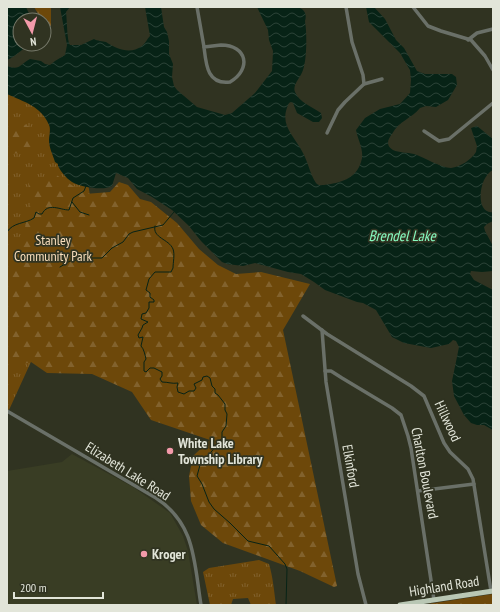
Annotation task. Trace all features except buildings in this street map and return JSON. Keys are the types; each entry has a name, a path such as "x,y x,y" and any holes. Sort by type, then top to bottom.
{"highway":[{"name":"Highland Road","path":"400,605 492,591"}],"street":[{"path":"197,7 208,71 212,76 224,82 234,80 243,67 245,61 244,56 239,50 227,45 204,47"},
{"path":"346,7 352,42 363,75 364,84"},
{"path":"413,7 428,26 442,32 471,40 485,56 493,70"},
{"path":"468,40 477,34 493,29"},
{"path":"327,133 338,110 345,102 364,84 382,79"},
{"path":"424,131 439,141 448,139 493,103"},
{"name":"Hillwood","path":"303,316 322,330 421,393 427,402 444,443 450,452 468,469 472,475 492,591"},
{"name":"Elkinford","path":"322,330 325,371 358,574 366,605"},
{"name":"Charlton Boulevard","path":"325,371 333,372 392,408 400,416 408,436 418,491 434,600"},
{"name":"Elizabeth Lake Road","path":"7,411 146,492 170,509 183,525 189,540 201,605"},
{"path":"418,491 474,484"}],"shaded area":[{"path":"72,454 133,487 170,513 183,536 188,551 197,605 7,605 7,471 62,462"}],"green space":[{"path":"34,7 51,7 51,12 37,12"},
{"name":"Stanley Community Park","path":"68,63 105,286 35,353 9,410 7,409 7,73"},
{"path":"7,116 30,127 34,150 7,155"},
{"path":"55,174 85,194 110,192 119,182 128,185 140,199 151,202 177,223 199,249 218,265 236,274 261,272 310,284 283,330 337,586 334,587 300,571 223,543 201,525 191,501 189,476 193,456 210,440 151,420 132,392 92,374 47,373 31,362 17,366 7,358 7,254 24,232 31,199 28,181"},
{"path":"259,560 269,564 276,605 251,605 248,598 233,599 231,605 210,605 203,572 209,568"},
{"path":"493,594 493,605 428,604"}],"water":[{"path":"7,7 26,7 28,12 12,12 12,52 20,52 7,60"},
{"name":"Brendel Lake","path":"60,7 70,7 66,12 70,45 81,45 94,39 128,51 142,46 150,36 145,7 161,7 164,27 169,41 169,54 173,64 172,77 174,86 197,107 225,115 232,113 255,93 272,71 273,51 269,40 268,30 257,7 298,7 302,9 306,16 305,59 302,73 294,89 299,99 321,113 322,118 319,122 313,122 297,113 293,103 291,102 289,103 286,111 285,118 288,130 303,153 314,179 319,185 330,184 347,179 359,168 362,154 356,130 365,118 380,109 400,104 410,93 410,70 400,53 369,22 366,7 374,7 385,19 396,40 404,48 417,71 425,74 452,74 456,77 457,85 448,100 436,107 426,106 420,108 395,129 389,139 388,144 390,148 395,151 414,154 447,168 451,168 465,163 476,152 477,146 471,128 477,126 493,139 493,170 484,180 481,202 483,208 487,211 493,212 493,221 484,227 493,246 493,271 471,271 470,274 474,280 493,290 493,430 484,425 471,423 464,415 454,396 452,381 459,347 456,341 453,340 449,344 431,348 404,343 392,337 376,310 363,303 325,290 301,274 255,263 243,266 222,262 172,210 137,189 128,178 116,173 112,186 98,188 76,184 66,177 62,173 58,164 55,162 51,151 49,143 50,127 46,119 31,105 7,94 7,66 15,68 30,59 41,61 50,65 65,55 67,45"}],"waterway":[{"path":"7,232 12,226 31,220 34,218 36,212 42,214 47,208 51,207 69,210 73,198 84,191 86,186"},
{"path":"72,202 80,212 89,215"},
{"path":"60,267 70,261 102,258 112,248 123,242 129,234 163,225 174,212"},
{"path":"155,226 158,236 168,243 173,249 174,258 171,272 155,272 149,279 146,290 150,293 150,297 154,300 154,302 149,302 149,308 146,313 142,314 141,319 148,322 143,325 138,335 139,338 143,337 141,346 144,350 146,359 144,362 144,371 146,372 150,368 154,368 162,372 160,379 162,382 178,383 178,392 184,394 189,391 194,391 196,388 194,384 202,380 203,377 207,376 210,378 212,386 215,389 215,393 225,404 227,414 226,426 222,432 222,438 200,465 197,476 209,502 214,509 248,541 269,546 285,564 287,569 286,605"}],"place":[{"name":"White Lake Township Library","path":"170,451"},
{"name":"Kroger","path":"144,554"}]}
